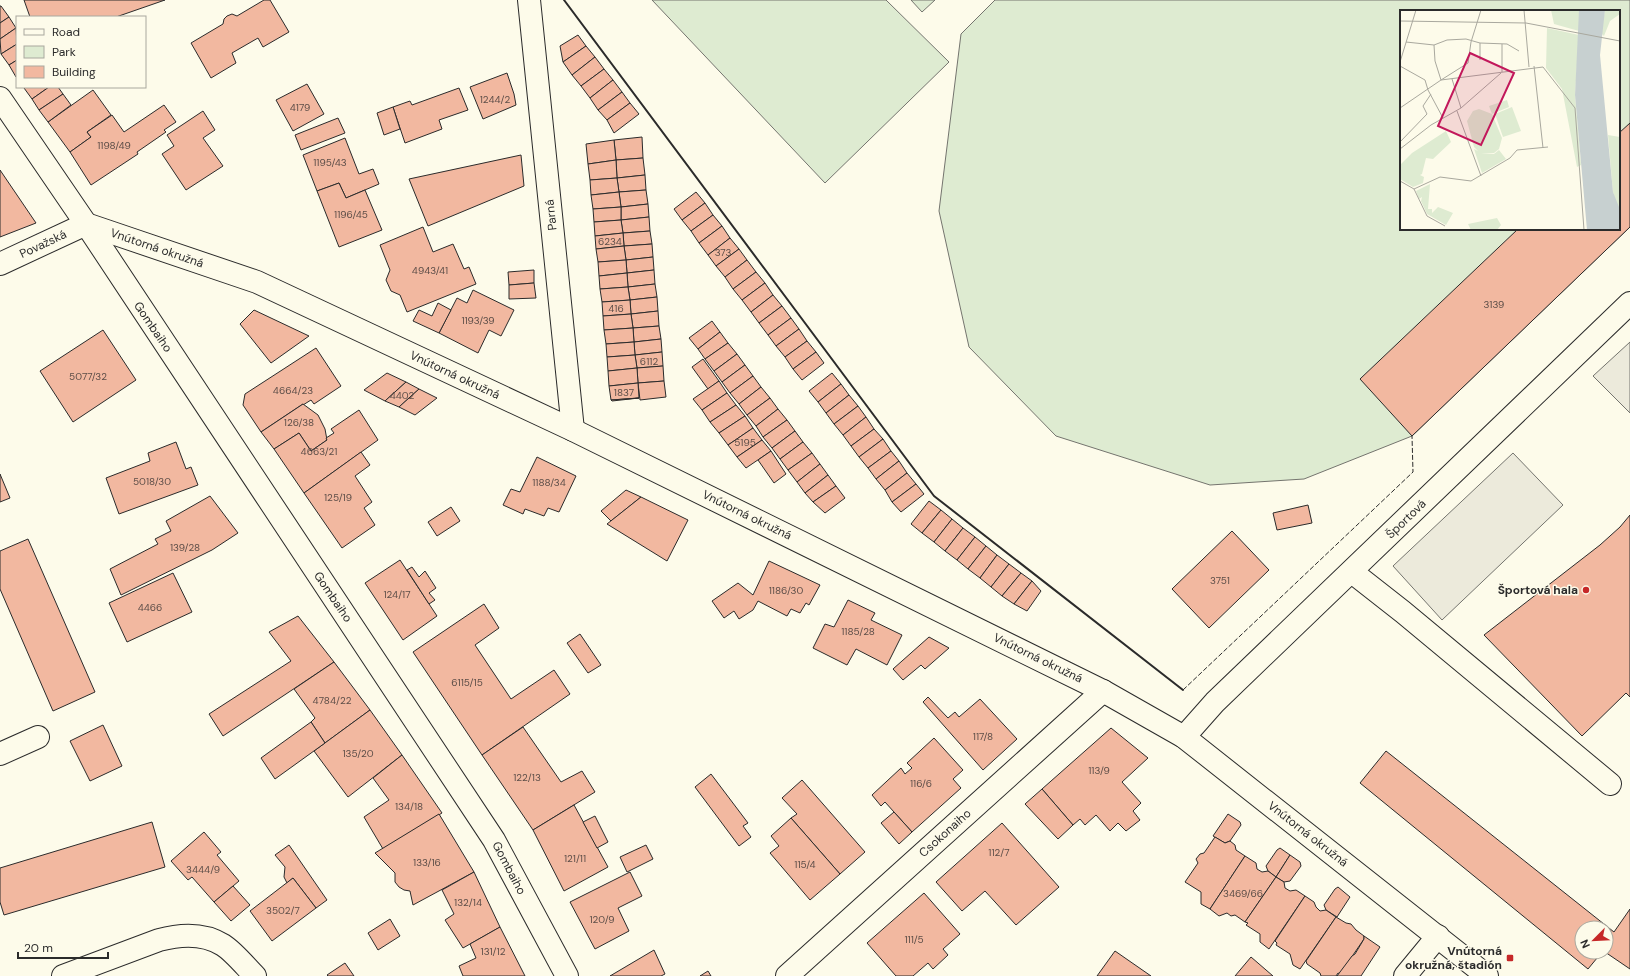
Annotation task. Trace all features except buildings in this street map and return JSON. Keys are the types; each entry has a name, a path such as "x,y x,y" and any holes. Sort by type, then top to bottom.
{"street":[{"name":"Parná","path":"530,0 573,430"},
{"path":"0,98 86,224"},
{"name":"Vnútorná okružná","path":"86,224 257,282 573,430 1103,691 1184,737 1487,976"},
{"name":"Považská","path":"0,264 86,224"},
{"name":"Gombaiho","path":"86,224 494,840 567,976"},
{"name":"Športová","path":"1184,737 1207,710 1630,304"},
{"path":"1352,572 1409,617 1610,784"},
{"name":"Csokonaiho","path":"787,976 1103,691"},
{"path":"0,754 38,737"},
{"path":"63,976 159,940 175,936 194,935 224,945 255,976"},
{"path":"1405,976 1438,936"}],"green space":[{"path":"652,0 886,0 949,62 825,183"},
{"path":"911,0 935,0 922,12"},
{"path":"995,0 1630,0 1630,227 1412,436 1304,479 1210,485 1056,436 969,347 939,211 961,34"}],"shaded area":[{"path":"1630,342 1630,413 1593,376"},
{"path":"1513,453 1563,505 1442,620 1393,566"}],"fence":[{"path":"1183,690 1413,472 1412,436"}],"wall":[{"path":"564,0 934,496 1183,690"}],"place":[{"name":"Športová hala","path":"1586,590"},
{"name":"Vnútorná okružná, štadión","path":"1510,958"}]}
